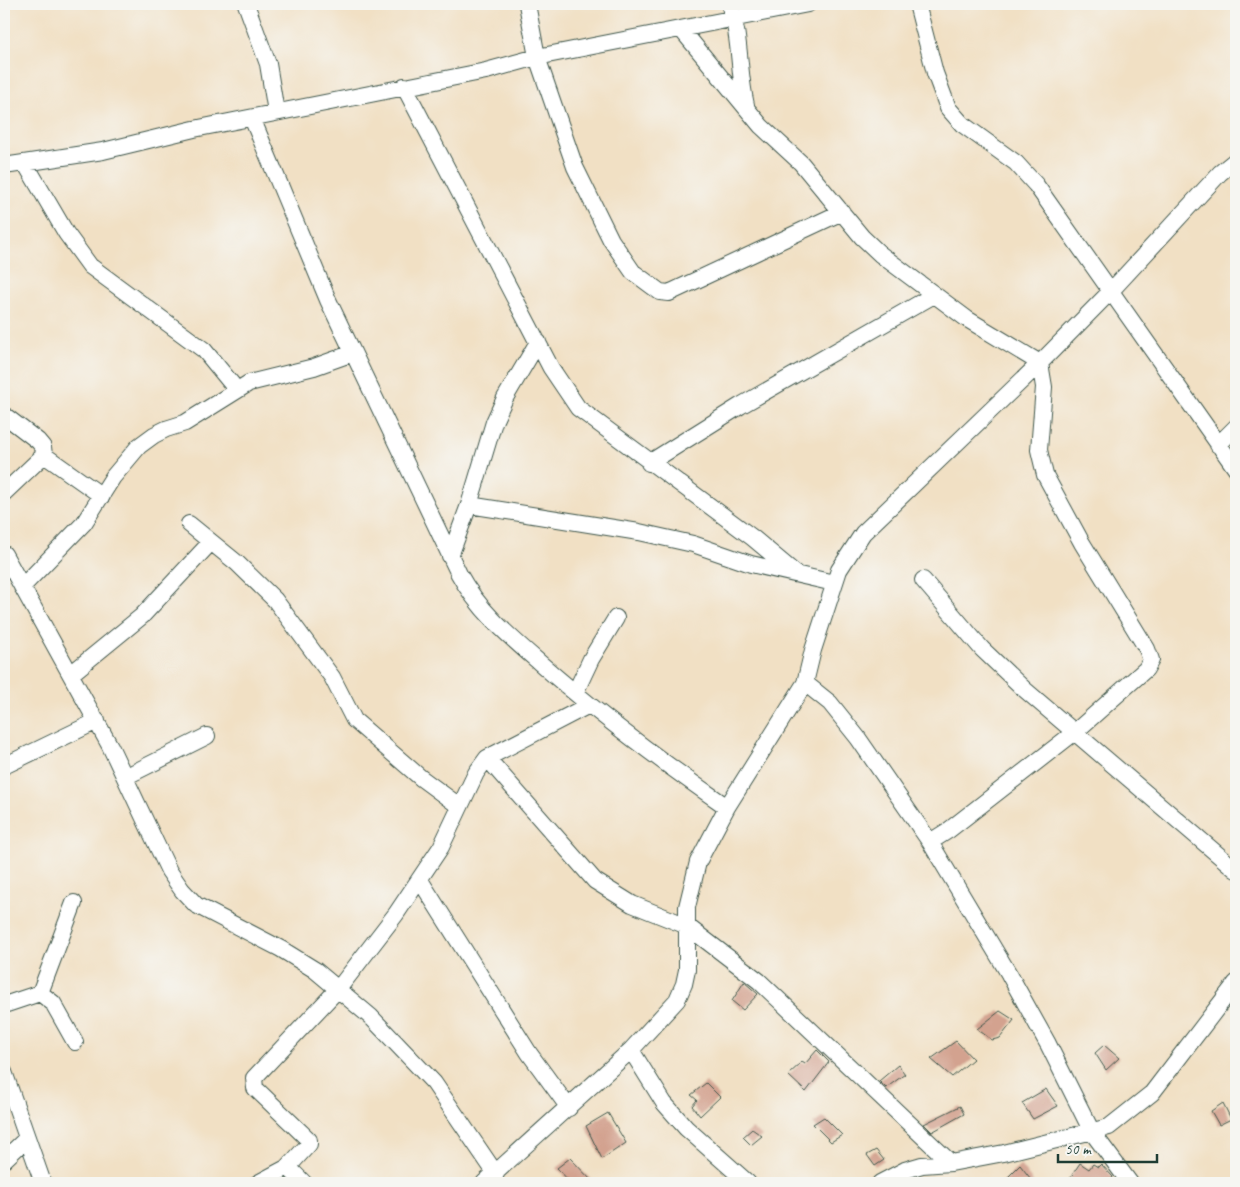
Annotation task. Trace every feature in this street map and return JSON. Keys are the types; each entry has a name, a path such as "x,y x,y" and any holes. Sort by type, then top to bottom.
{"street":[{"path":"246,4 268,64 276,112"},
{"path":"527,4 537,57 574,167 611,240 633,272 660,292 669,293 842,212"},
{"path":"4,166 103,151 194,129 486,71 537,57 681,29 732,11 808,4"},
{"path":"916,4 935,73 948,108 962,124 1016,164 1036,185 1236,469"},
{"path":"732,11 741,86 746,107"},
{"path":"681,29 762,126 802,163 842,212 880,254 967,319 1040,363 1044,387 1039,450 1045,475 1060,504 1147,649 1150,660 1146,669 1075,732 949,830 930,842"},
{"path":"404,86 563,389 578,408 649,463 753,538 796,574"},
{"path":"252,118 324,291 466,588 494,623 589,705 660,760 727,806"},
{"path":"4,554 97,721 169,871 182,890 196,905 281,949 339,988 371,1017 434,1083 490,1178 631,1050 677,1000 684,984 687,970 687,907 698,862 727,806 806,684 834,583 846,558 875,519 1040,363 1110,292 1186,209 1236,160"},
{"path":"25,163 66,234 90,266 204,350 236,389"},
{"path":"649,463 740,406 934,295"},
{"path":"450,556 469,506 494,422 505,398 538,342"},
{"path":"22,587 84,523 113,477 139,446 166,429 194,418 236,389 264,379 314,367 353,353"},
{"path":"4,415 44,446 44,455 4,493"},
{"path":"1218,445 1236,427"},
{"path":"44,455 102,496"},
{"path":"469,506 639,532 693,544 751,564 834,583"},
{"path":"189,524 237,563 275,600 332,677 354,720 421,778 459,806"},
{"path":"71,674 142,616 211,542"},
{"path":"923,580 982,649 1048,711 1236,870"},
{"path":"575,693 591,659 616,618"},
{"path":"806,684 836,710 930,842 1014,983 1048,1044 1092,1132 1123,1180"},
{"path":"258,1183 288,1166 309,1144 309,1140 255,1088 254,1078 339,988 420,880 441,846 476,773 487,758 589,705"},
{"path":"4,766 97,721"},
{"path":"125,778 207,736"},
{"path":"487,758 595,881 632,904 687,926 766,987 951,1163"},
{"path":"420,880 529,1053 569,1108"},
{"path":"40,993 74,902"},
{"path":"880,1183 905,1170 922,1165 951,1163 1109,1127 1152,1093 1236,983"},
{"path":"4,1005 40,993"},
{"path":"40,993 53,1003 75,1042"},
{"path":"631,1050 664,1103 686,1128 748,1183"},
{"path":"4,1072 43,1183"},
{"path":"4,1160 27,1138"},
{"path":"288,1166 304,1183"}],"building":[{"path":"744,982 758,994 743,1010 732,1001"},
{"path":"1000,1011 1014,1020 1000,1038 992,1040 977,1029"},
{"path":"956,1041 973,1059 952,1077 931,1059"},
{"path":"1104,1045 1119,1058 1106,1070 1095,1053"},
{"path":"817,1050 829,1062 806,1092 788,1075 802,1062 805,1064"},
{"path":"898,1065 905,1074 886,1088 879,1081"},
{"path":"706,1083 720,1097 700,1116 692,1106 697,1100 691,1095"},
{"path":"1046,1089 1058,1106 1033,1119 1022,1103"},
{"path":"1223,1103 1231,1119 1219,1125 1211,1111"},
{"path":"960,1106 964,1114 932,1132 924,1124"},
{"path":"608,1113 626,1143 602,1159 586,1126"},
{"path":"824,1117 842,1135 831,1142 813,1124"},
{"path":"752,1129 762,1136 751,1145 743,1137"},
{"path":"876,1150 884,1160 875,1166 867,1155"},
{"path":"570,1158 594,1183 571,1183 557,1168"},
{"path":"1080,1163 1089,1169 1093,1164 1098,1167 1101,1164 1113,1177 1108,1183 1076,1183 1070,1178"},
{"path":"1020,1165 1034,1183 1002,1183"}]}
